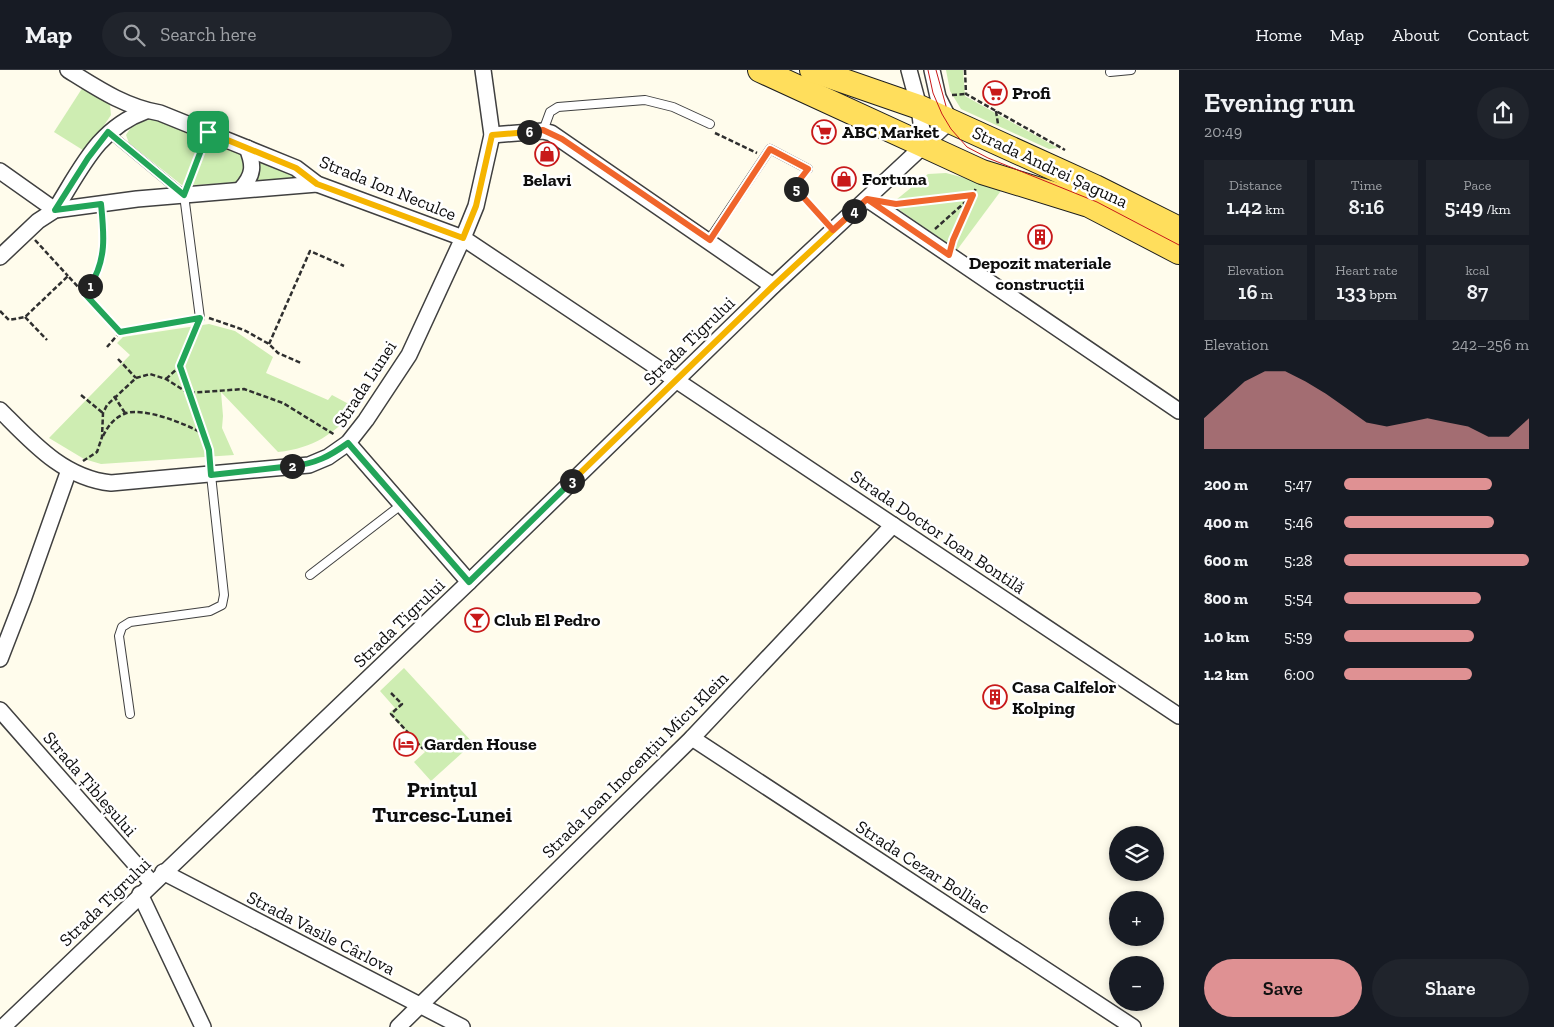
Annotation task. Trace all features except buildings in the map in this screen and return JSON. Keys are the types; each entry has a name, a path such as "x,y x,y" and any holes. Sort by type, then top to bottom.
{"main road":[{"name":"Strada Andrei Șaguna","path":"760,70 982,172 1089,205 1179,252"},
{"name":"Strada Andrei Șaguna","path":"812,70 919,107 1086,182 1175,225"}],"street":[{"name":"Strada Ion Neculce","path":"68,70 117,100 146,111 160,113 208,132 296,168 317,184 463,238 675,380"},
{"name":"Strada Lunei","path":"0,410 37,446 69,470 95,481 117,483 309,465 328,457 348,443 409,355 476,206 492,135 482,70"},
{"path":"909,70 919,107 924,147"},
{"path":"932,70 938,97 950,121"},
{"path":"0,257 27,231 55,210 88,158 121,115 117,100"},
{"path":"112,128 128,117 146,111"},
{"name":"Strada Tigrului","path":"2,1027 469,582 773,286 950,121"},
{"path":"492,135 543,130 562,139 710,240 773,286"},
{"path":"241,189 252,174 251,158 247,148"},
{"path":"0,172 55,210 241,189 317,184"},
{"path":"867,199 1179,411"},
{"name":"Strada Doctor Ioan Bontilă","path":"675,380 1179,716"},
{"path":"348,443 469,582"},
{"path":"0,658 24,597 69,470"},
{"name":"Strada Ioan Inocențiu Micu Klein","path":"398,1027 692,738 893,525"},
{"name":"Strada Țibleșului","path":"0,710 152,883"},
{"name":"Strada Cezar Bolliac","path":"692,738 1133,1027"},
{"name":"Strada Vasile Cârlova","path":"163,872 462,1027"},
{"path":"140,894 202,1027"}],"lane":[{"path":"1110,72 1131,70"},
{"path":"543,130 550,112 558,107 645,100 673,107 710,124"},
{"path":"112,128 184,195 200,318"},
{"path":"710,240 770,149 808,169"},
{"path":"130,714 119,636 122,627 130,622 210,611 222,605 224,594 211,475"},
{"path":"310,576 401,504"}],"path":[{"path":"965,70 966,94"},
{"path":"947,95 966,94 1066,150"},
{"path":"996,111 999,130"},
{"path":"710,124 707,129 765,157"},
{"path":"184,195 208,132"},
{"path":"808,169 794,187 833,230"},
{"path":"949,255 953,240 976,187"},
{"path":"896,204 973,195"},
{"path":"925,238 973,195"},
{"path":"85,294 101,264 105,241 101,204"},
{"path":"27,231 120,332"},
{"path":"269,344 310,251 344,266"},
{"path":"0,311 9,320 25,317 68,276"},
{"path":"25,317 47,340"},
{"path":"166,378 180,366 200,318"},
{"path":"107,347 120,332 200,318 215,318 244,330 269,344 278,353 301,363"},
{"path":"118,359 136,378"},
{"path":"180,366 209,450 211,475"},
{"path":"102,437 103,413 114,396 136,378 150,374 166,378 188,393 244,389 283,403 348,443"},
{"path":"81,395 103,413"},
{"path":"114,396 125,413"},
{"path":"69,470 97,452 102,437 110,424 125,413 142,412 190,426 204,434"},
{"path":"391,693 402,704 391,714 423,749"}],"green space":[{"path":"946,70 963,70 965,96 1058,148 1049,149 961,109 950,91"},
{"path":"83,87 110,105 111,115 86,152 54,132"},
{"path":"156,119 293,175 293,178 183,186 129,143 126,135 135,125 143,121"},
{"path":"946,173 1003,188 957,250 891,204 928,174"},
{"path":"209,324 235,331 273,357 266,373 328,400 332,395 358,409 331,433 313,443 278,452 221,392 222,428 234,455 101,464 84,459 49,438 130,355 117,343 123,337"},
{"path":"404,668 473,743 431,781 414,762 425,752 389,713 395,708 380,691"}],"tram line":[{"path":"928,70 933,93 942,114 951,129 967,147 988,158 1097,202 1179,245"},
{"path":"936,70 946,106"}],"place":[{"name":"Profi","path":"995,93"},
{"name":"ABC Market","path":"824,132"},
{"name":"Belavi","path":"547,154"},
{"name":"Fortuna","path":"844,179"},
{"name":"Depozit materiale construcții","path":"1040,237"},
{"name":"Club El Pedro","path":"477,620"},
{"name":"Casa Calfelor Kolping","path":"995,697"},
{"name":"Garden House","path":"406,744"}],"district":[{"name":"Prințul Turcesc-Lunei","path":"442,802"}],"route":[{"path":"208,132 184,195 108,132 88,158 55,210 101,204 105,241 101,264 85,294 120,332 200,318 180,366 209,450 211,475 309,465 328,457 348,443 469,582 675,380 867,199 949,255 953,240 973,195 896,204 867,199 833,230 794,187 808,169 770,149 710,240 562,139 543,130 492,135 476,206 463,238 317,184 296,168 208,132"}]}
